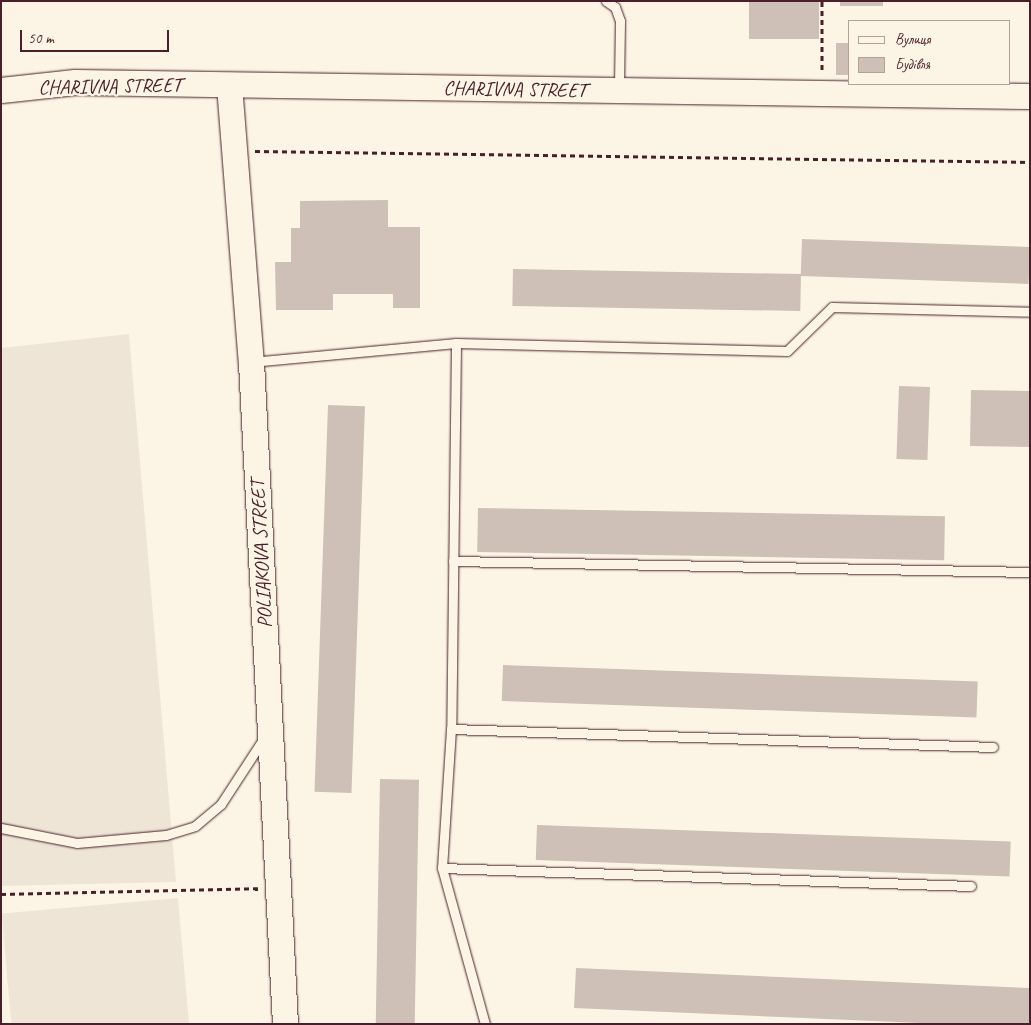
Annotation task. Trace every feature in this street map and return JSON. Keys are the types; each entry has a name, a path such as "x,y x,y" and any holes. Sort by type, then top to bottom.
{"main road":[{"name":"CHARIVNA STREET","path":"1,90 75,82 1030,96"},
{"name":"POLIAKOVA STREET","path":"229,85 251,362 286,1024"}],"lane":[{"path":"606,1 615,7 620,21 618,90"},
{"path":"251,362 456,344 787,351 832,307 1030,312"},
{"path":"456,344 451,729 442,868 486,1024"},
{"path":"453,560 1030,572"},
{"path":"451,729 993,747"},
{"path":"1,828 77,843 166,835 196,826 221,804 270,730"},
{"path":"442,868 971,886"}],"path":[{"path":"822,1 822,94"},
{"path":"234,151 1030,162"},
{"path":"1,894 278,887"}],"shaded area":[{"path":"129,334 176,882 1,886 1,348"},
{"path":"178,898 189,1024 11,1024 2,913"}],"building":[{"path":"749,1 819,1 819,39 749,39"},
{"path":"840,1 883,1 883,6 840,6"},
{"path":"836,43 848,43 848,75 836,75"},
{"path":"388,200 388,227 420,227 420,308 393,308 393,294 333,294 333,310 276,310 275,262 291,262 291,228 300,228 300,201"},
{"path":"802,239 1030,247 1029,284 801,276"},
{"path":"513,269 801,274 800,311 512,306"},
{"path":"899,386 930,387 927,460 896,459"},
{"path":"971,390 1030,391 1029,447 970,446"},
{"path":"328,405 365,406 351,793 314,792"},
{"path":"478,508 945,516 944,560 477,552"},
{"path":"503,665 978,682 976,718 502,701"},
{"path":"380,779 419,780 415,1024 376,1024"},
{"path":"537,825 1011,842 1009,877 536,860"},
{"path":"576,968 1030,988 1030,1024 943,1024 574,1008"}]}
